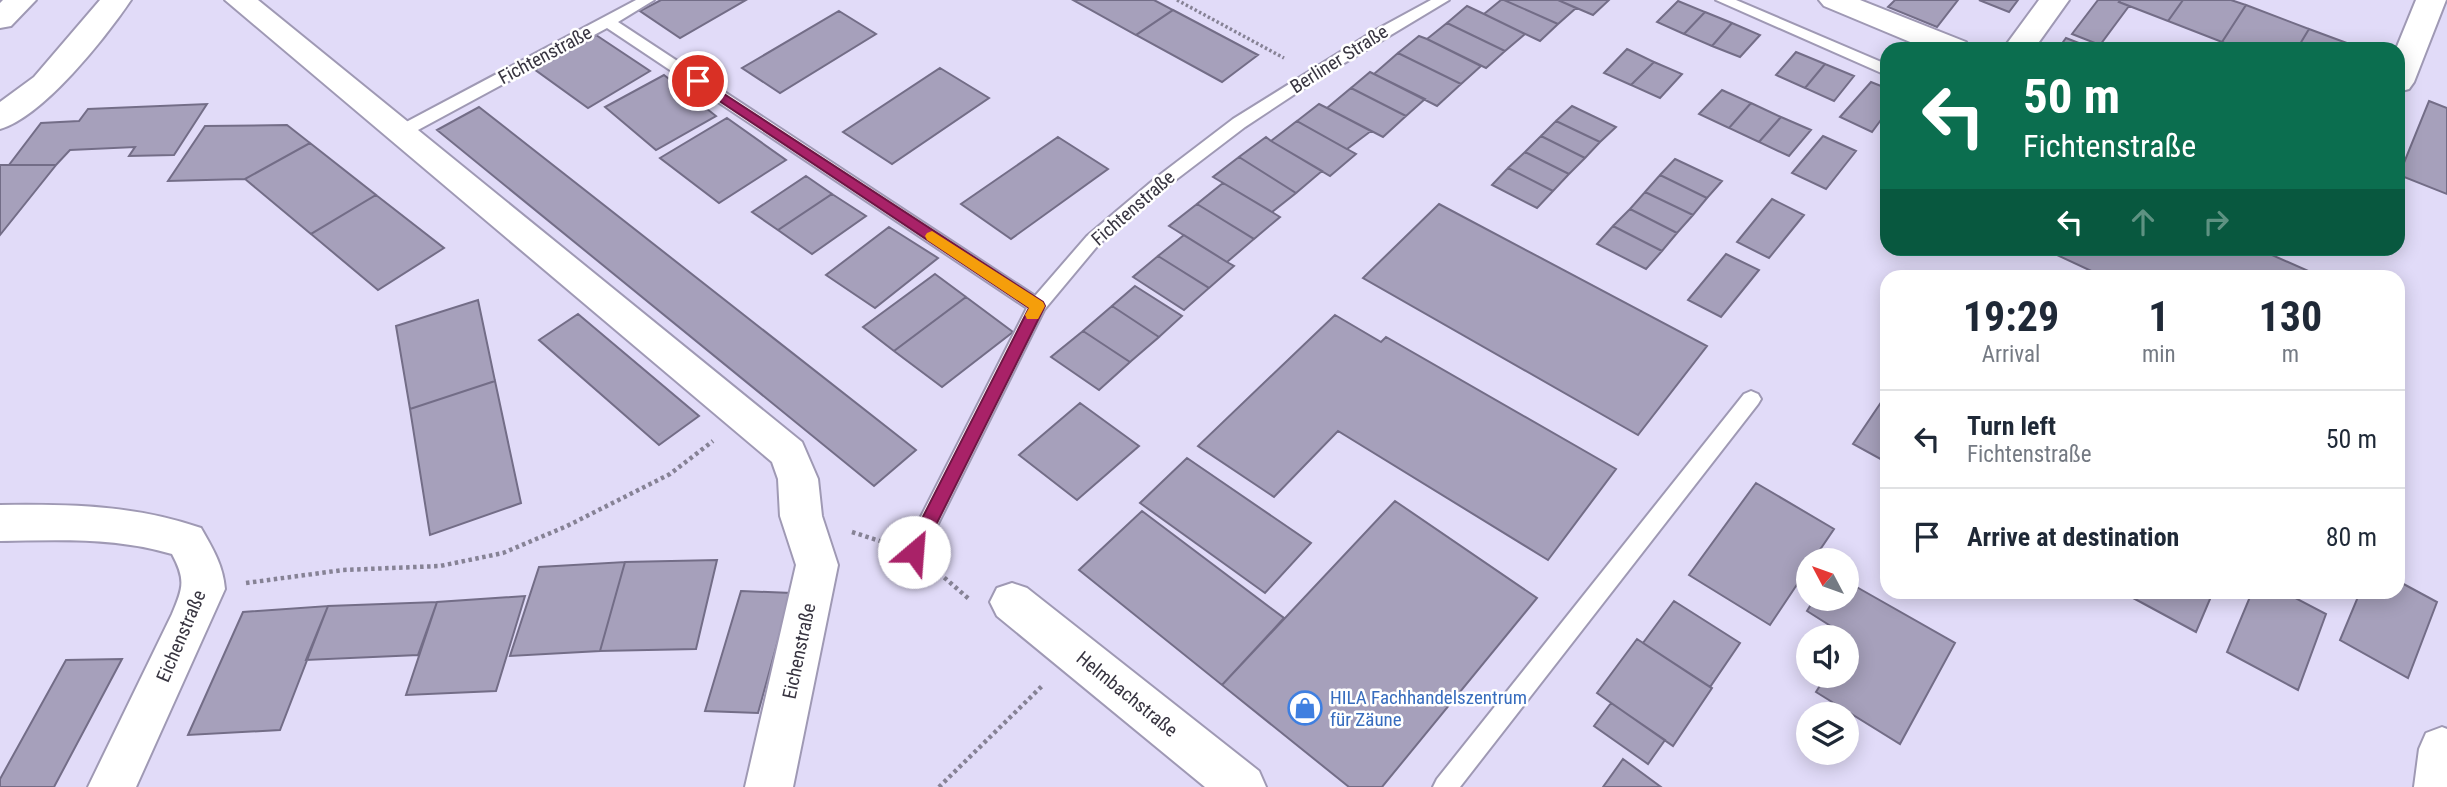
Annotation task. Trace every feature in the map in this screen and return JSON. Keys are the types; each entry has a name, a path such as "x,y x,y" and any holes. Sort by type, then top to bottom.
{"street":[{"path":"0,19 21,0"},
{"path":"0,118 45,84 116,0"},
{"path":"240,0 743,413 788,453 798,479 801,516"},
{"path":"1834,0 1938,42"},
{"path":"2023,42 2054,0"},
{"path":"2405,65 2431,0"},
{"name":"Eichenstraße","path":"769,787 817,565 801,516"},
{"name":"Eichenstraße","path":"0,523 110,524 155,530 186,541 202,568 204,589 192,620 112,787"},
{"name":"Helmbachstraße","path":"1012,602 1242,787"}],"lane":[{"path":"608,22 647,0"},
{"name":"Berliner Straße","path":"1240,123 1310,76 1442,0"},
{"path":"1723,0 1880,67"},
{"name":"Fichtenstraße","path":"399,132 608,22 1037,306"},
{"name":"Fichtenstraße","path":"914,552 1037,306 1093,240 1163,181 1240,123"},
{"path":"1445,787 1751,399"}],"path":[{"path":"1177,0 1252,39 1310,76"},
{"path":"204,589 344,570 440,566 503,553 567,526 670,474 708,446 743,413"},
{"path":"801,516 914,552 970,600 1012,602"},
{"path":"939,787 1076,653"}],"building":[{"path":"661,0 746,0 680,38 640,11"},
{"path":"1073,0 1154,0 1173,10 1136,35"},
{"path":"1501,0 1558,24 1540,41 1484,14"},
{"path":"1504,0 1558,0 1576,8 1558,24"},
{"path":"1558,0 1609,0 1593,15"},
{"path":"1895,0 1958,0 1937,27 1888,7"},
{"path":"1979,0 2018,0 2009,12"},
{"path":"2098,0 2121,0 2119,2 2129,6 2102,42 2092,42 2072,34"},
{"path":"2183,0 2168,21 2119,2"},
{"path":"2183,0 2231,0 2246,5 2222,42 2168,21"},
{"path":"1678,1 1705,12 1684,34 1657,22"},
{"path":"2246,5 2309,29 2301,42 2222,42"},
{"path":"1467,6 1525,34 1505,51 1447,23"},
{"path":"1173,10 1258,55 1222,82 1136,35"},
{"path":"839,11 876,34 780,93 742,68"},
{"path":"1705,12 1732,23 1712,46 1684,34"},
{"path":"1447,23 1505,51 1486,68 1427,39"},
{"path":"1732,23 1760,35 1740,57 1712,46"},
{"path":"2309,29 2344,42 2301,42"},
{"path":"596,35 650,71 588,108 534,69"},
{"path":"1419,36 1481,66 1461,84 1398,53"},
{"path":"1627,49 1654,62 1631,85 1604,73"},
{"path":"1796,52 1825,64 1805,88 1776,75"},
{"path":"1398,53 1461,84 1437,106 1374,74"},
{"path":"1654,62 1682,74 1660,98 1631,85"},
{"path":"1825,64 1854,76 1834,101 1805,88"},
{"path":"940,68 989,98 892,164 843,132"},
{"path":"1370,72 1425,99 1406,116 1351,88"},
{"path":"664,75 716,116 656,150 605,107"},
{"path":"1871,82 1880,86 1880,121 1872,132 1840,117"},
{"path":"1351,88 1406,116 1383,137 1327,108"},
{"path":"1722,90 1751,103 1729,128 1699,114"},
{"path":"2429,101 2447,108 2447,194 2405,177 2405,160"},
{"path":"1751,103 1781,117 1759,142 1729,128"},
{"path":"207,104 174,155 129,156 135,147 70,150 56,165 9,165 41,123 79,121 88,109"},
{"path":"1319,104 1371,131 1347,149 1297,121"},
{"path":"1572,106 1616,127 1600,142 1556,121"},
{"path":"479,107 916,450 874,486 437,130"},
{"path":"1781,117 1811,130 1789,156 1759,142"},
{"path":"727,118 786,160 719,203 660,158"},
{"path":"1297,121 1356,154 1330,176 1271,141"},
{"path":"1556,121 1600,142 1585,158 1541,136"},
{"path":"287,125 310,143 245,179 168,181 205,126"},
{"path":"1541,136 1585,158 1569,174 1525,152"},
{"path":"1823,136 1856,151 1826,189 1792,173"},
{"path":"1058,137 1108,169 1011,239 961,204"},
{"path":"1266,137 1322,171 1296,193 1239,157"},
{"path":"310,143 376,195 311,234 245,179"},
{"path":"1525,152 1569,174 1553,191 1508,168"},
{"path":"1239,157 1296,193 1272,212 1213,177"},
{"path":"1675,159 1722,181 1707,198 1660,175"},
{"path":"0,165 56,165 0,235"},
{"path":"1508,168 1553,191 1537,208 1492,185"},
{"path":"1660,175 1707,198 1693,215 1645,192"},
{"path":"806,176 832,194 778,230 752,212"},
{"path":"1223,183 1280,217 1254,239 1197,204"},
{"path":"1645,192 1693,215 1677,233 1630,209"},
{"path":"832,194 866,216 812,254 778,230"},
{"path":"376,195 444,248 378,290 311,234"},
{"path":"1772,199 1804,215 1769,258 1737,242"},
{"path":"1197,204 1254,239 1227,262 1169,226"},
{"path":"1439,204 1707,346 1638,435 1363,278"},
{"path":"1630,209 1677,233 1662,251 1613,226"},
{"path":"1613,226 1662,251 1646,269 1597,244"},
{"path":"889,227 938,258 875,308 826,275"},
{"path":"1184,235 1234,266 1209,288 1158,256"},
{"path":"1726,254 1759,270 1721,317 1688,300"},
{"path":"1158,256 1209,288 1184,310 1133,277"},
{"path":"2059,256 2274,256 2306,270 2089,270"},
{"path":"935,274 966,297 894,351 863,327"},
{"path":"1135,286 1182,316 1159,337 1112,306"},
{"path":"966,297 1013,332 942,387 894,351"},
{"path":"478,300 495,381 410,409 396,326"},
{"path":"1112,306 1159,337 1130,362 1083,331"},
{"path":"578,314 699,416 659,445 539,340"},
{"path":"1335,315 1381,342 1386,337 1616,469 1548,560 1338,431 1274,497 1198,446"},
{"path":"1083,331 1130,362 1099,390 1051,357"},
{"path":"495,381 521,503 430,535 410,409"},
{"path":"1080,403 1139,446 1077,500 1019,455"},
{"path":"1880,404 1880,459 1853,444"},
{"path":"1187,458 1311,543 1265,593 1140,503"},
{"path":"1756,483 1834,529 1821,548 1796,548 1796,586 1770,625 1689,575"},
{"path":"1395,501 1537,598 1382,787 1349,787 1222,685"},
{"path":"1142,511 1284,618 1222,685 1079,570"},
{"path":"717,560 696,649 600,651 625,562"},
{"path":"625,562 600,651 510,656 539,567"},
{"path":"2405,585 2437,602 2408,678 2340,640 2357,599 2405,599"},
{"path":"1859,588 1955,643 1900,744 1859,719 1859,702 1832,702 1816,692 1818,688 1859,688 1859,625 1829,625 1807,611 1859,611"},
{"path":"741,591 791,593 758,713 705,711"},
{"path":"525,596 496,691 406,695 437,602"},
{"path":"2135,599 2210,599 2196,632"},
{"path":"2249,599 2297,599 2326,614 2298,690 2227,652"},
{"path":"1674,601 1740,643 1710,687 1643,643"},
{"path":"437,602 418,655 306,660 328,606"},
{"path":"328,606 280,730 188,735 243,612"},
{"path":"1637,639 1712,688 1673,746 1597,693"},
{"path":"122,659 54,787 0,787 0,779 66,660"},
{"path":"1611,703 1665,740 1648,764 1594,726"},
{"path":"1623,759 1661,787 1603,787"}],"slow traffic":[{"path":"932,236 1037,306 1033,315"}],"place":[{"name":"HILA Fachhandelszentrum für Zäune","path":"1305,708"}],"route":[{"path":"698,81 1037,306 914,552"}]}
